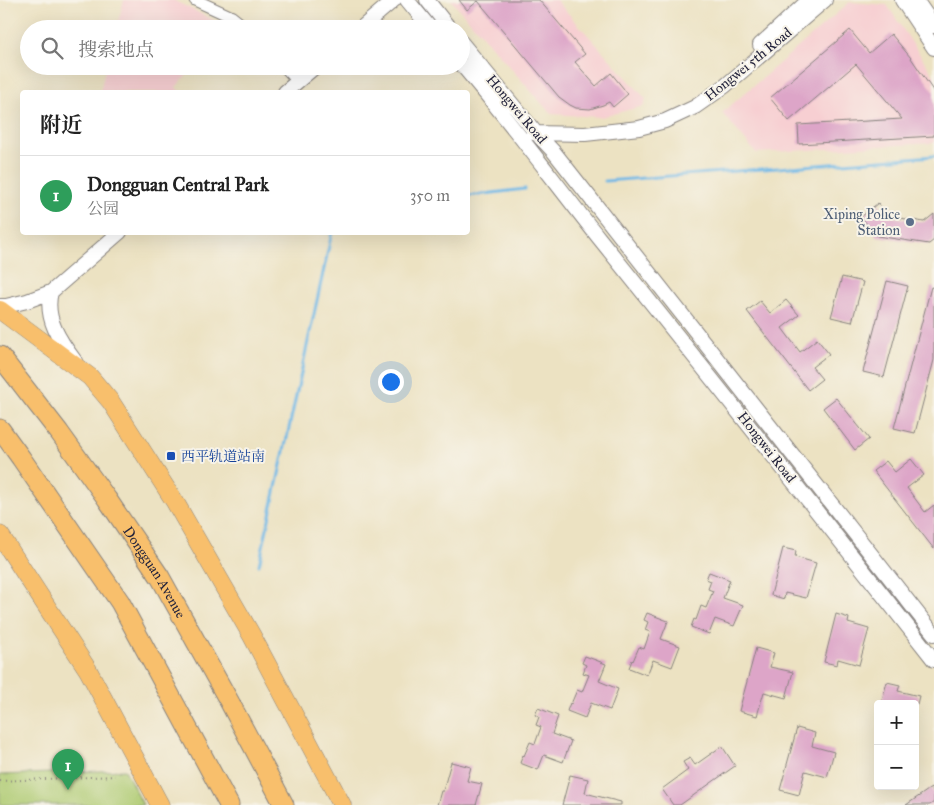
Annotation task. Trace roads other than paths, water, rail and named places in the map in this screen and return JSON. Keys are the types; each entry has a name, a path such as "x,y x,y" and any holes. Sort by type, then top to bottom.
{"highway":[{"name":"Dongguan Avenue","path":"0,356 108,499 160,577 284,805"},
{"path":"0,429 27,465 120,602 229,805"}],"main road":[{"path":"0,308 90,377 111,402 175,502 252,636 342,805"},
{"path":"0,534 88,670 160,805"}],"street":[{"path":"195,0 235,20"},
{"path":"371,20 394,0"},
{"path":"407,0 424,20"},
{"path":"427,0 443,20"},
{"name":"Hongwei 5th Road","path":"524,129 638,121 663,112 691,99 719,80 809,0"},
{"name":"Hongwei 5th Road","path":"524,129 585,134 639,128 665,121 695,107 725,86 825,0"},
{"path":"902,0 934,48"},
{"path":"916,0 934,26"},
{"name":"Hongwei Road","path":"470,54 524,129 541,162 934,660"},
{"name":"Hongwei Road","path":"470,73 524,129 554,152 934,634"},
{"path":"292,75 298,81"},
{"path":"287,90 305,75"},
{"path":"0,308 51,292 117,235"},
{"path":"51,292 48,301 52,322 63,345 82,371"}],"waterway":[{"path":"605,181 934,156"},
{"path":"470,196 525,189"},
{"path":"259,565 331,235"}],"place":[{"name":"Xiping Police Station","path":"910,222"},
{"name":"西平轨道站南","path":"171,456"},
{"name":"Dongguan Central Park","path":"68,790"}]}
